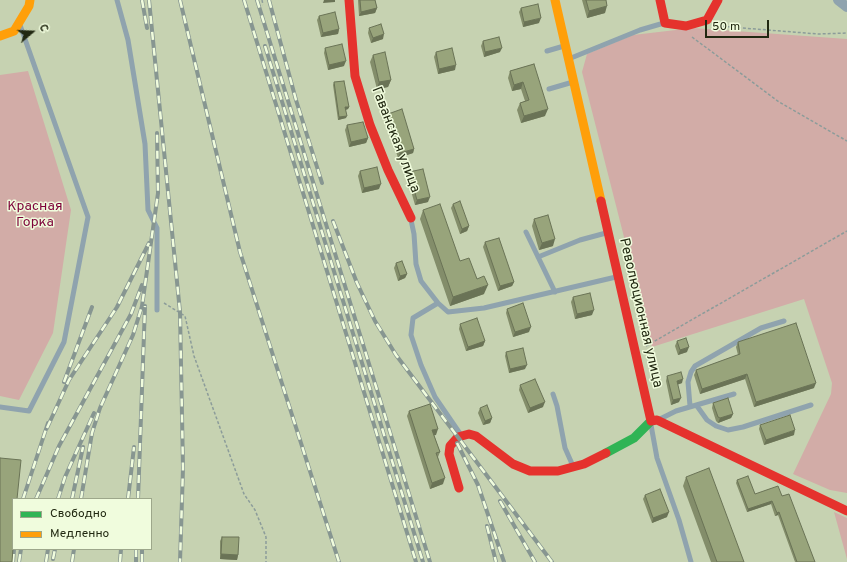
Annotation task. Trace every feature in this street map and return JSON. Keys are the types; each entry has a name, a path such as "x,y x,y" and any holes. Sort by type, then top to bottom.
{"street":[{"path":"0,36 14,31 29,6 30,0"},
{"name":"Гаванская улица","path":"349,0 355,76 370,125 388,170 396,184 410,218"},
{"name":"Революционная улица","path":"555,0 617,277 635,353 654,421"},
{"path":"660,0 665,23 686,26 706,20 718,0"},
{"path":"838,0 847,7"},
{"path":"459,488 449,454 450,446 458,437 468,434 476,436 513,464 530,471 544,472 584,464 634,438 654,421 847,511"}],"lane":[{"path":"117,0 128,40 145,144 148,210 157,228 157,310"},
{"path":"0,407 29,411 64,342 88,217 19,22"},
{"path":"568,59 640,30 665,23"},
{"path":"547,51 565,45"},
{"path":"549,90 574,82"},
{"path":"410,218 414,234 414,251 421,281 438,303 448,312 484,308 617,277"},
{"path":"526,232 555,292"},
{"path":"538,257 580,240 607,233"},
{"path":"438,303 413,318 411,335 421,366 435,397 462,436"},
{"path":"690,406 688,382 691,372 695,366 761,328 784,321"},
{"path":"553,394 557,406 565,448 573,467"},
{"path":"691,562 679,520 657,458 654,421 690,406 697,406 734,394"},
{"path":"697,406 707,420 716,426 728,430 743,427 811,405"}],"path":[{"path":"262,0 263,5"},
{"path":"716,26 818,34 847,33"},
{"path":"686,33 779,102 847,141"},
{"path":"635,353 847,231"},
{"path":"157,298 185,316 194,356 244,494 255,510 266,537 266,562"}],"green space":[{"path":"693,28 847,39 847,493 830,490 793,474 831,394 832,383 804,299 652,347 582,72 587,54 633,35"},
{"name":"Красная Горка","path":"28,71 71,210 53,333 19,400 0,396 0,75"},
{"path":"834,512 847,518 847,559"}],"building":[{"path":"360,0 375,0 377,8 361,12"},
{"path":"586,0 606,0 607,6 589,11"},
{"path":"538,4 541,18 524,22 521,8"},
{"path":"335,12 339,29 323,33 319,16"},
{"path":"381,24 384,34 373,38 369,28"},
{"path":"499,37 502,48 485,52 483,41"},
{"path":"342,44 346,61 329,65 325,48"},
{"path":"452,48 456,65 439,69 436,52"},
{"path":"385,52 391,80 379,82 373,55"},
{"path":"534,64 548,109 524,116 520,103 529,100 523,82 514,85 510,71"},
{"path":"344,81 349,107 345,107 347,116 339,117 334,82"},
{"path":"402,109 414,149 400,153 388,114"},
{"path":"363,122 368,138 351,142 347,125"},
{"path":"377,167 381,184 364,188 360,171"},
{"path":"423,169 430,197 417,200 409,172"},
{"path":"460,201 469,226 462,229 453,204"},
{"path":"440,204 460,261 469,258 477,279 484,276 488,285 453,297 423,210"},
{"path":"548,215 555,239 542,243 534,219"},
{"path":"499,238 514,282 500,286 485,242"},
{"path":"402,261 407,274 400,276 396,263"},
{"path":"590,293 594,310 577,314 573,297"},
{"path":"523,303 531,327 515,332 507,309"},
{"path":"477,318 485,341 468,347 460,324"},
{"path":"796,323 816,383 756,402 747,374 702,389 696,370 740,354 738,342"},
{"path":"686,338 689,347 680,350 677,341"},
{"path":"523,348 527,365 510,369 506,352"},
{"path":"681,372 683,379 677,381 681,398 673,400 667,376"},
{"path":"535,379 545,402 530,408 520,385"},
{"path":"728,398 733,414 720,418 718,417 713,403"},
{"path":"430,404 438,429 432,430 440,452 436,453 445,478 432,483 409,411"},
{"path":"487,405 492,418 485,421 480,408"},
{"path":"790,415 795,430 766,440 760,425"},
{"path":"0,458 21,460 17,498 12,498 12,562 0,562"},
{"path":"709,468 744,562 717,562 686,477"},
{"path":"748,476 755,494 778,486 782,496 789,494 815,562 797,562 779,512 777,513 772,501 748,509 737,480"},
{"path":"660,489 669,512 653,518 645,495"},
{"path":"222,537 239,537 238,555 221,554"}],"railway":[{"path":"142,0 147,28"},
{"path":"149,0 180,312 183,468 180,562"},
{"path":"180,0 240,252 339,562"},
{"path":"244,0 416,562"},
{"path":"257,0 430,562"},
{"path":"269,0 296,100 322,183"},
{"path":"265,46 423,562"},
{"path":"81,498 92,433 100,408 133,335 142,306 158,193 157,133"},
{"path":"333,221 357,283 375,321 396,355 552,562"},
{"path":"47,428 69,380 117,307 149,243"},
{"path":"36,498 59,446 131,314 142,285"},
{"path":"138,498 145,306"},
{"path":"64,382 92,307"},
{"path":"58,498 65,477 94,413"},
{"path":"23,498 48,423"},
{"path":"457,443 478,485 504,562"},
{"path":"72,498 83,447"},
{"path":"128,498 134,447"},
{"path":"500,501 535,562"},
{"path":"487,526 496,562"},
{"path":"13,562 14,550"},
{"path":"19,562 21,550"},
{"path":"46,562 48,550"},
{"path":"53,559 55,550"},
{"path":"72,562 74,550"},
{"path":"120,562 121,550"},
{"path":"136,550 136,562"},
{"path":"142,550 142,562"}],"traffic: fast":[{"path":"606,453 634,438 651,421"}],"traffic: slow":[{"path":"0,36 14,31 29,6 30,0"},
{"path":"555,0 601,201"}],"traffic: jam":[{"path":"349,0 355,76 370,125 388,170 411,218"},
{"path":"660,0 665,23 686,26 707,20 718,0"},
{"path":"601,201 651,421"},
{"path":"651,421 657,420 847,511"},
{"path":"459,488 449,454 450,446 458,437 469,434 476,436 513,464 530,471 558,471 584,464 606,453"}]}
